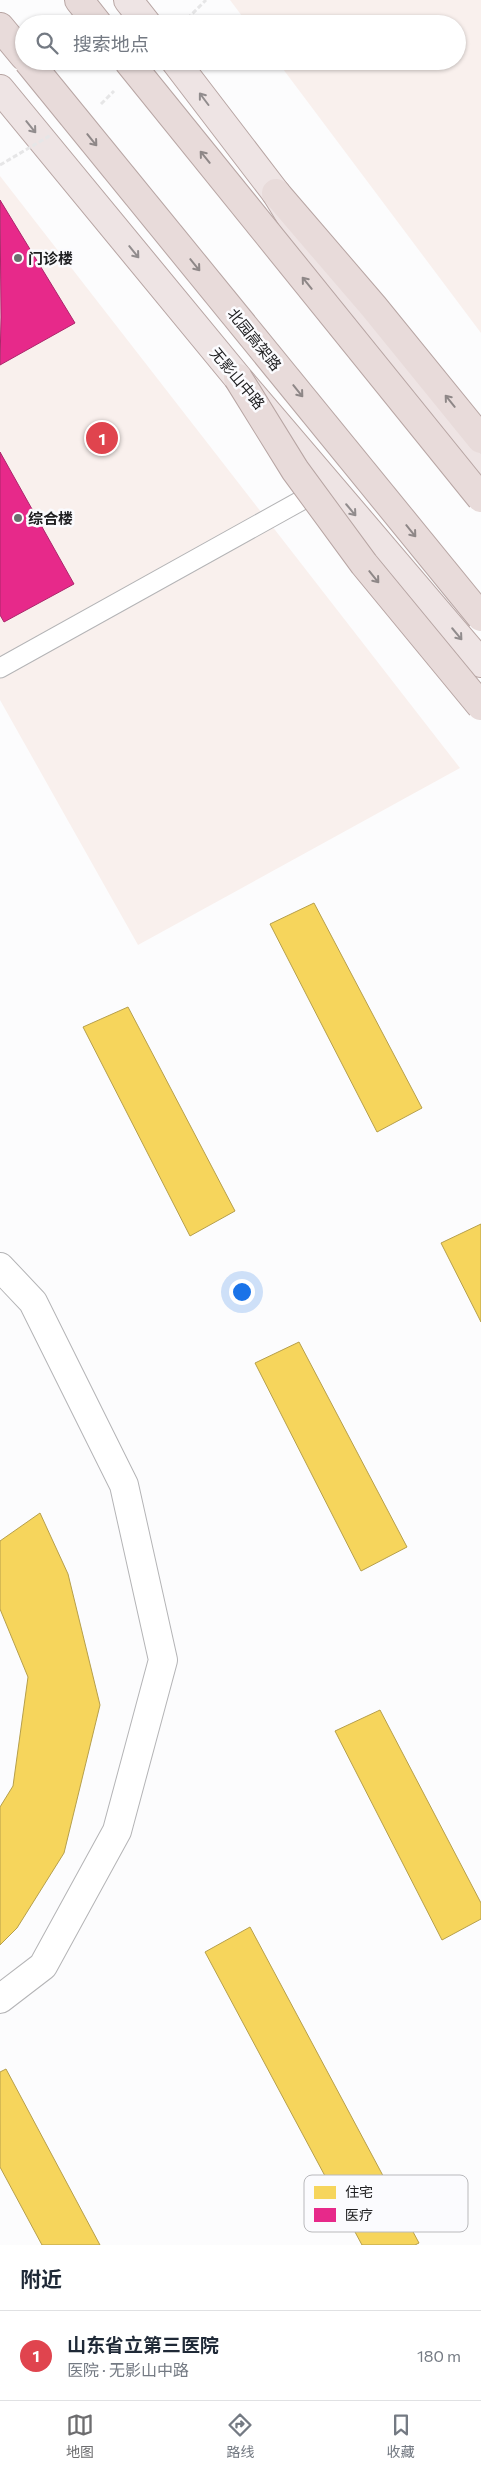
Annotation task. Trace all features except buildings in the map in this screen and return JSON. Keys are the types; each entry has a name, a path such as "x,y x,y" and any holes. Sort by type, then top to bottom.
{"highway":[{"path":"78,0 90,15"},
{"path":"0,27 15,45"},
{"name":"北园高架路","path":"35,70 481,618"},
{"path":"135,70 481,498"},
{"path":"276,193 373,306 481,439"},
{"path":"238,378 295,470 364,564 481,706"}],"main road":[{"path":"128,0 140,15"},
{"path":"182,70 276,193 348,310 481,476"},
{"name":"无影山中路","path":"0,89 238,378 481,663"}],"street":[{"path":"0,1267 33,1302 124,1484 163,1660 117,1831 43,1966 0,1999"}],"lane":[{"path":"0,668 330,485"}],"path":[{"path":"191,15 206,0"}],"shaded area":[{"path":"230,0 481,0 481,333 284,70 466,70 466,15 241,15"},
{"path":"0,176 460,768 138,945 0,700"}],"place":[{"name":"门诊楼","path":"18,258"},
{"name":"山东省立第三医院","path":"102,438"},
{"name":"综合楼","path":"18,518"}]}
